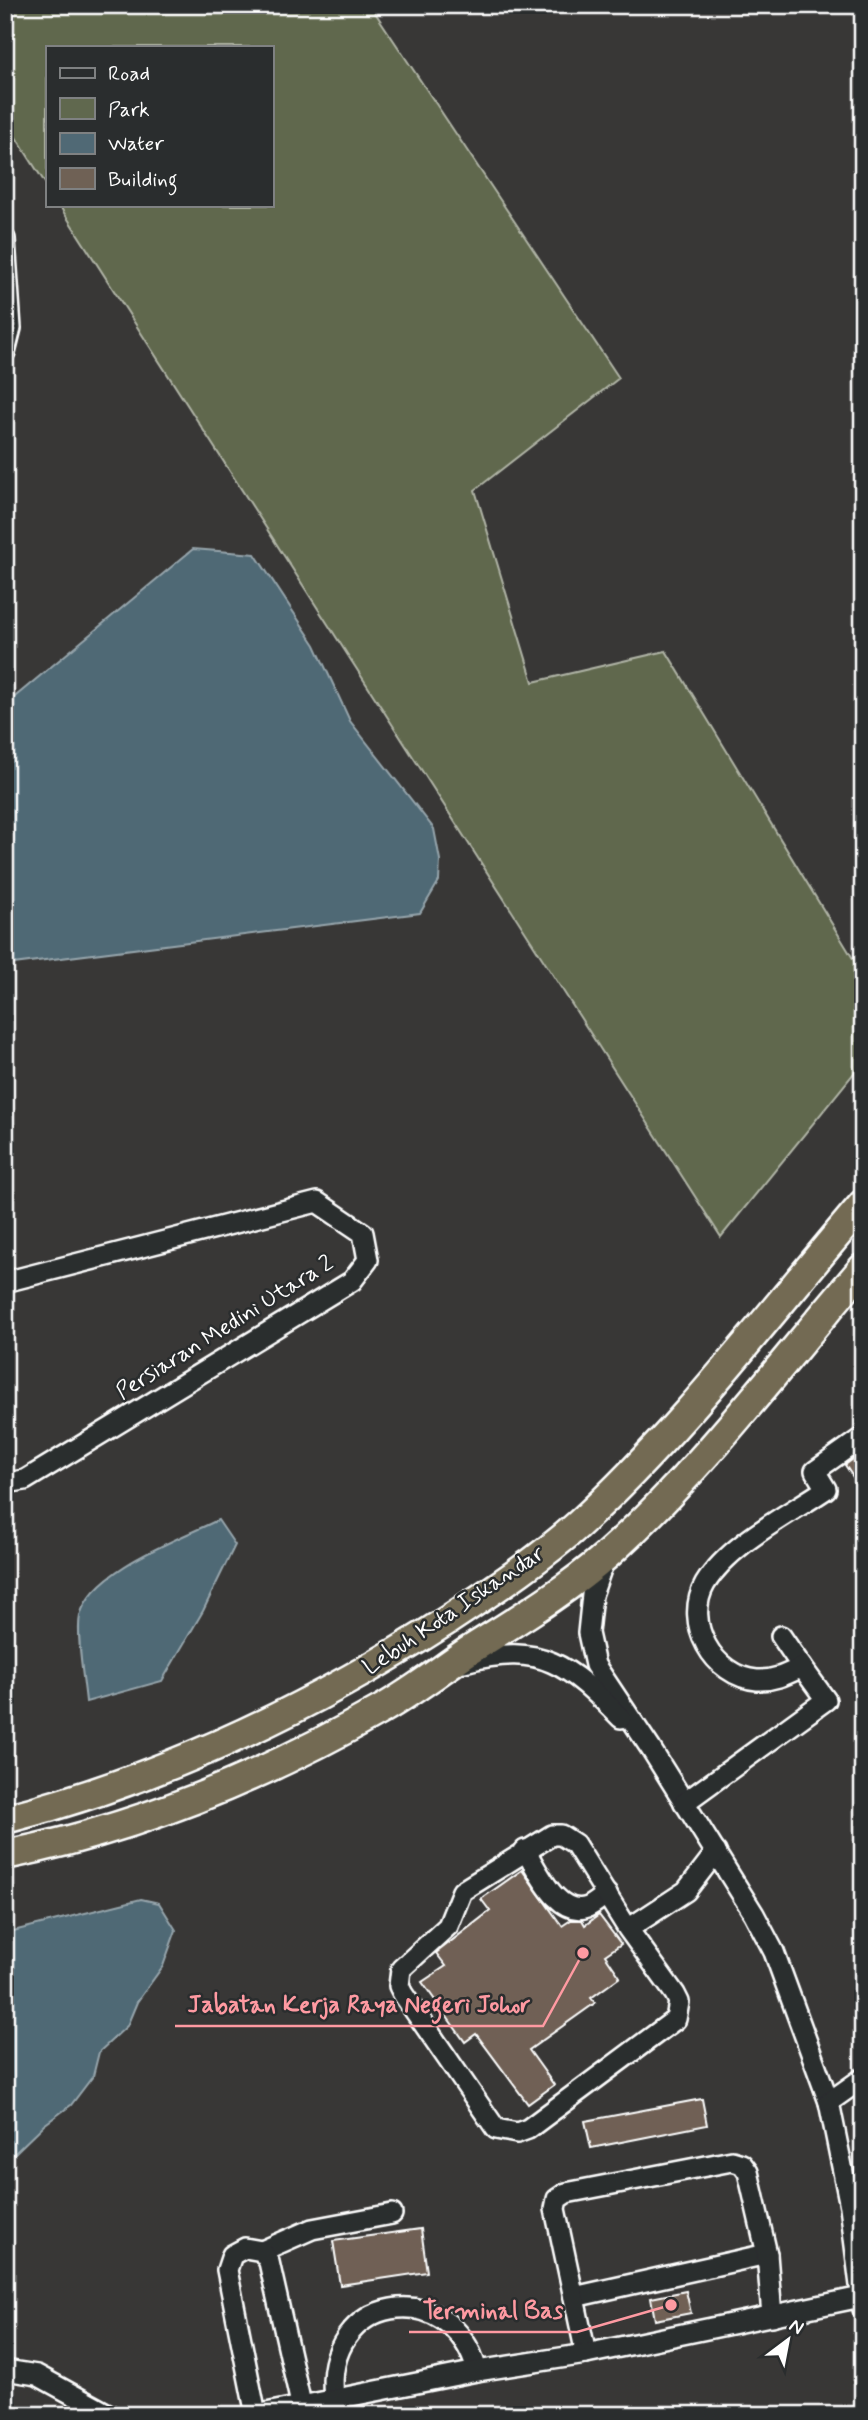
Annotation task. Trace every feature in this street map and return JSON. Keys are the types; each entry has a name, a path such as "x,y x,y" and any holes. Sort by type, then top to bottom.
{"highway":[{"name":"Lebuh Kota Iskandar","path":"5,1819 40,1810 169,1764 281,1716 364,1672 504,1583 578,1525 645,1459 863,1204"},
{"name":"Lebuh Kota Iskandar","path":"5,1855 51,1846 120,1825 287,1759 385,1707 527,1613 606,1556 675,1488 863,1268"}],"street":[{"path":"5,239 11,328 5,352"},
{"name":"Persiaran Medini Utara 2","path":"5,1282 317,1202 363,1233 368,1260 352,1281 26,1480 5,1483"},
{"path":"802,1667 774,1679 754,1680 737,1675 719,1662 704,1645 698,1605 704,1587 725,1558 826,1489 815,1471 863,1437"},
{"path":"301,2404 269,2262 262,2251 253,2247 236,2251 230,2259 228,2270 256,2415 334,2397 586,2354 772,2316 862,2303 850,2206 829,2102 774,1952 652,1749 595,1665 588,1633 592,1595 606,1556"},
{"path":"684,1803 826,1700 781,1636"},
{"path":"446,1666 490,1655 531,1656 557,1663 580,1677 652,1749"},
{"path":"552,1835 569,1838 679,2002 676,2019 527,2129 517,2133 496,2129 402,1994 399,1977 407,1962 448,1926 462,1891 525,1850 552,1835"},
{"path":"525,1850 556,1898 565,1905 588,1907 607,1894"},
{"path":"628,1929 686,1891 716,1852"},
{"path":"829,2102 863,2078"},
{"path":"586,2354 555,2209 557,2199 566,2193 737,2162 748,2172 766,2254 772,2316"},
{"path":"262,2251 312,2229 392,2214"},
{"path":"574,2297 766,2254"},
{"path":"334,2397 334,2361 351,2330 365,2318 400,2307 418,2308 451,2324 472,2353 477,2371"},
{"path":"5,2370 37,2375 110,2415"}],"green space":[{"path":"5,5 370,5 619,378 475,490 533,682 666,651 863,975 863,1062 721,1237 60,206 273,206 273,46 46,46 46,184 5,120"}],"water":[{"path":"193,549 255,554 315,645 350,721 434,829 440,860 439,881 420,913 5,965 5,705"},
{"path":"218,1520 235,1545 203,1611 162,1681 86,1702 79,1624 87,1599 118,1570"},
{"path":"141,1899 159,1903 176,1930 163,1966 137,2002 127,2026 99,2052 93,2076 71,2105 44,2125 14,2154 5,2156 5,1933"}],"building":[{"path":"863,1452 863,1492 845,1465"},
{"path":"522,1870 562,1926 571,1920 582,1920 585,1925 599,1915 621,1944 605,1955 620,1977 591,1998 595,2003 529,2050 554,2085 528,2104 476,2034 465,2042 422,1982 446,1966 436,1953 490,1911 481,1899"},
{"path":"702,2099 707,2125 591,2148 585,2121"},
{"path":"421,2229 427,2272 340,2285 333,2241"},
{"path":"686,2291 691,2313 655,2320 651,2298"}],"place":[{"name":"Jabatan Kerja Raya Negeri Johor","path":"583,1953"},
{"name":"Terminal Bas","path":"671,2305"}]}
